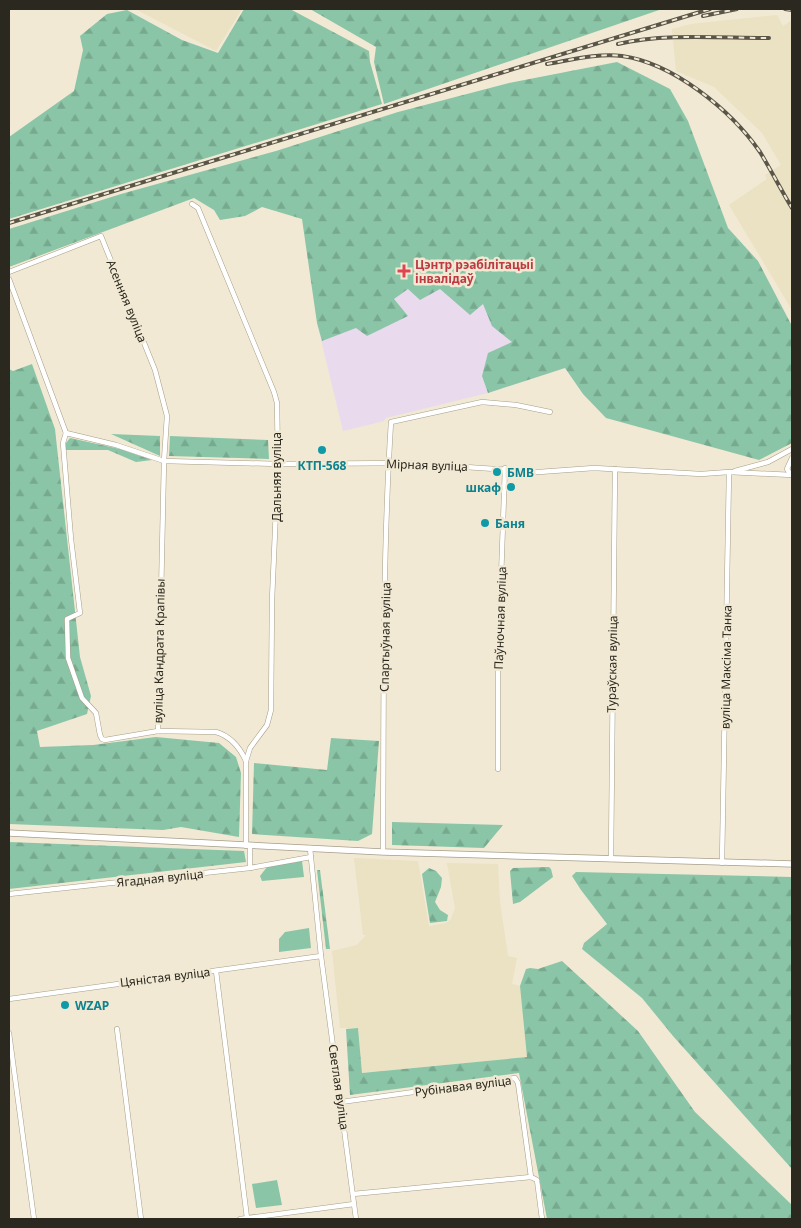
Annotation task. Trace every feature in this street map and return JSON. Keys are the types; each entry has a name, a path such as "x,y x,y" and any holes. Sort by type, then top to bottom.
{"main road":[{"path":"9,833 383,852 792,864"}],"street":[{"name":"Дальняя вуліца","path":"192,204 198,208 277,403 278,464 272,600 271,710 267,726 250,748 246,762"},
{"name":"Асенняя вуліца","path":"9,272 101,236 155,370 163,395 167,416 164,462"},
{"path":"9,279 66,433"},
{"name":"Спартыўная вуліца","path":"383,852 388,464 391,422 482,402 516,405 550,412"},
{"name":"Мірная вуліца","path":"66,433 116,445 164,462 278,464 406,463 505,468 539,472 585,468 701,474 729,472 792,475"},
{"name":"вуліца Кандрата Крапівы","path":"66,433 63,443 71,540 80,613 67,619 68,658 82,698 96,713 102,738 105,740 158,731 164,462"},
{"path":"729,472 768,462 792,449"},
{"path":"792,458 787,468 792,475"},
{"name":"Паўночная вуліца","path":"498,769 498,661 505,468"},
{"name":"Тураўская вуліца","path":"611,859 614,469"},
{"name":"вуліца Максіма Танка","path":"722,863 729,472"},
{"path":"158,731 216,732 223,734 242,752 246,762 250,868"},
{"name":"Светлая вуліца","path":"310,848 321,956 356,1219"},
{"name":"Ягадная вуліца","path":"9,894 250,868 311,857"},
{"name":"Цяністая вуліца","path":"9,999 321,956"},
{"path":"216,971 247,1218"},
{"path":"117,1029 141,1219"},
{"path":"9,1033 34,1219"},
{"name":"Рубінавая вуліца","path":"341,1102 515,1078 518,1083 531,1177"},
{"path":"353,1194 531,1177 537,1180 542,1219"},
{"path":"240,1219 354,1204"}],"shaded area":[{"path":"135,9 242,9 216,51"},
{"path":"777,15 783,26 792,20 792,310 729,205 767,179 765,175 781,165 762,133 714,87 676,71 672,29 691,24"},
{"name":"Цэнтр рэабілітацыі інвалідаў","path":"411,141 565,368 488,393 386,418 384,421 343,431 317,323"},
{"path":"354,858 418,861 429,926 446,923 451,919 455,908 447,863 498,864 500,902 508,956 517,958 512,984 520,986 527,1057 362,1073 358,1028 340,1028 332,951 357,945 366,935 363,935"}],"green space":[{"path":"244,9 290,9 369,51 370,62 382,104 9,219 9,137 74,91 83,50 80,36 107,14 127,10 182,40 218,53"},
{"path":"310,9 662,9 384,104 374,62 376,47"},
{"path":"617,62 670,89 688,121 728,228 758,261 792,326 792,443 759,460 606,418 583,394 565,368 488,393 482,376 488,353 512,342 492,326 483,304 470,315 440,289 420,300 408,289 394,299 408,316 367,336 356,328 322,341 317,323 302,219 262,207 245,216 220,220 214,210 194,198 9,267 9,229 121,194 276,151 398,112 509,83"},
{"path":"32,364 55,429 80,657 91,696 87,714 37,731 40,747 93,745 156,737 219,743 236,757 241,773 239,837 181,827 163,830 9,824 9,369 13,371"},
{"path":"111,434 160,436 160,456"},
{"path":"170,436 268,440 269,459 169,456"},
{"path":"70,438 120,449 152,460 136,462 108,450 66,450 66,443"},
{"path":"331,738 379,741 372,834 358,841 252,834 254,763 327,770"},
{"path":"392,822 503,825 484,848 392,845"},
{"path":"9,842 244,851 246,862 9,889"},
{"path":"302,861 304,877 262,881 260,876 267,867"},
{"path":"549,867 553,877 520,902 513,904 510,871 513,868"},
{"path":"429,868 436,871 442,878 441,887 435,902 440,910 448,915 447,921 430,923 422,874"},
{"path":"317,870 320,870 330,949 326,949"},
{"path":"576,872 792,877 792,1169 673,1036 642,998 582,949 584,943 607,924 572,876"},
{"path":"309,928 311,948 279,952 279,939 285,932"},
{"path":"562,961 638,1031 695,1112 792,1205 792,1219 547,1219 519,1073 350,1095 346,1029 358,1028 362,1073 527,1057 520,986 526,969 538,969"},
{"path":"277,1180 282,1205 256,1208 252,1184"}],"railway":[{"path":"9,223 710,9"},
{"path":"703,16 737,9"},
{"path":"785,9 792,10"},
{"path":"618,44 673,37 769,38"},
{"path":"547,64 594,56 613,55 641,60 680,78 717,105 748,136 760,152 792,208"}],"place":[{"name":"Цэнтр рэабілітацыі інвалідаў","path":"404,271"},
{"name":"КТП-568","path":"322,450"},
{"name":"БМВ","path":"497,472"},
{"name":"шкаф","path":"511,487"},
{"name":"Баня","path":"485,523"},
{"name":"WZAP","path":"65,1005"}]}
